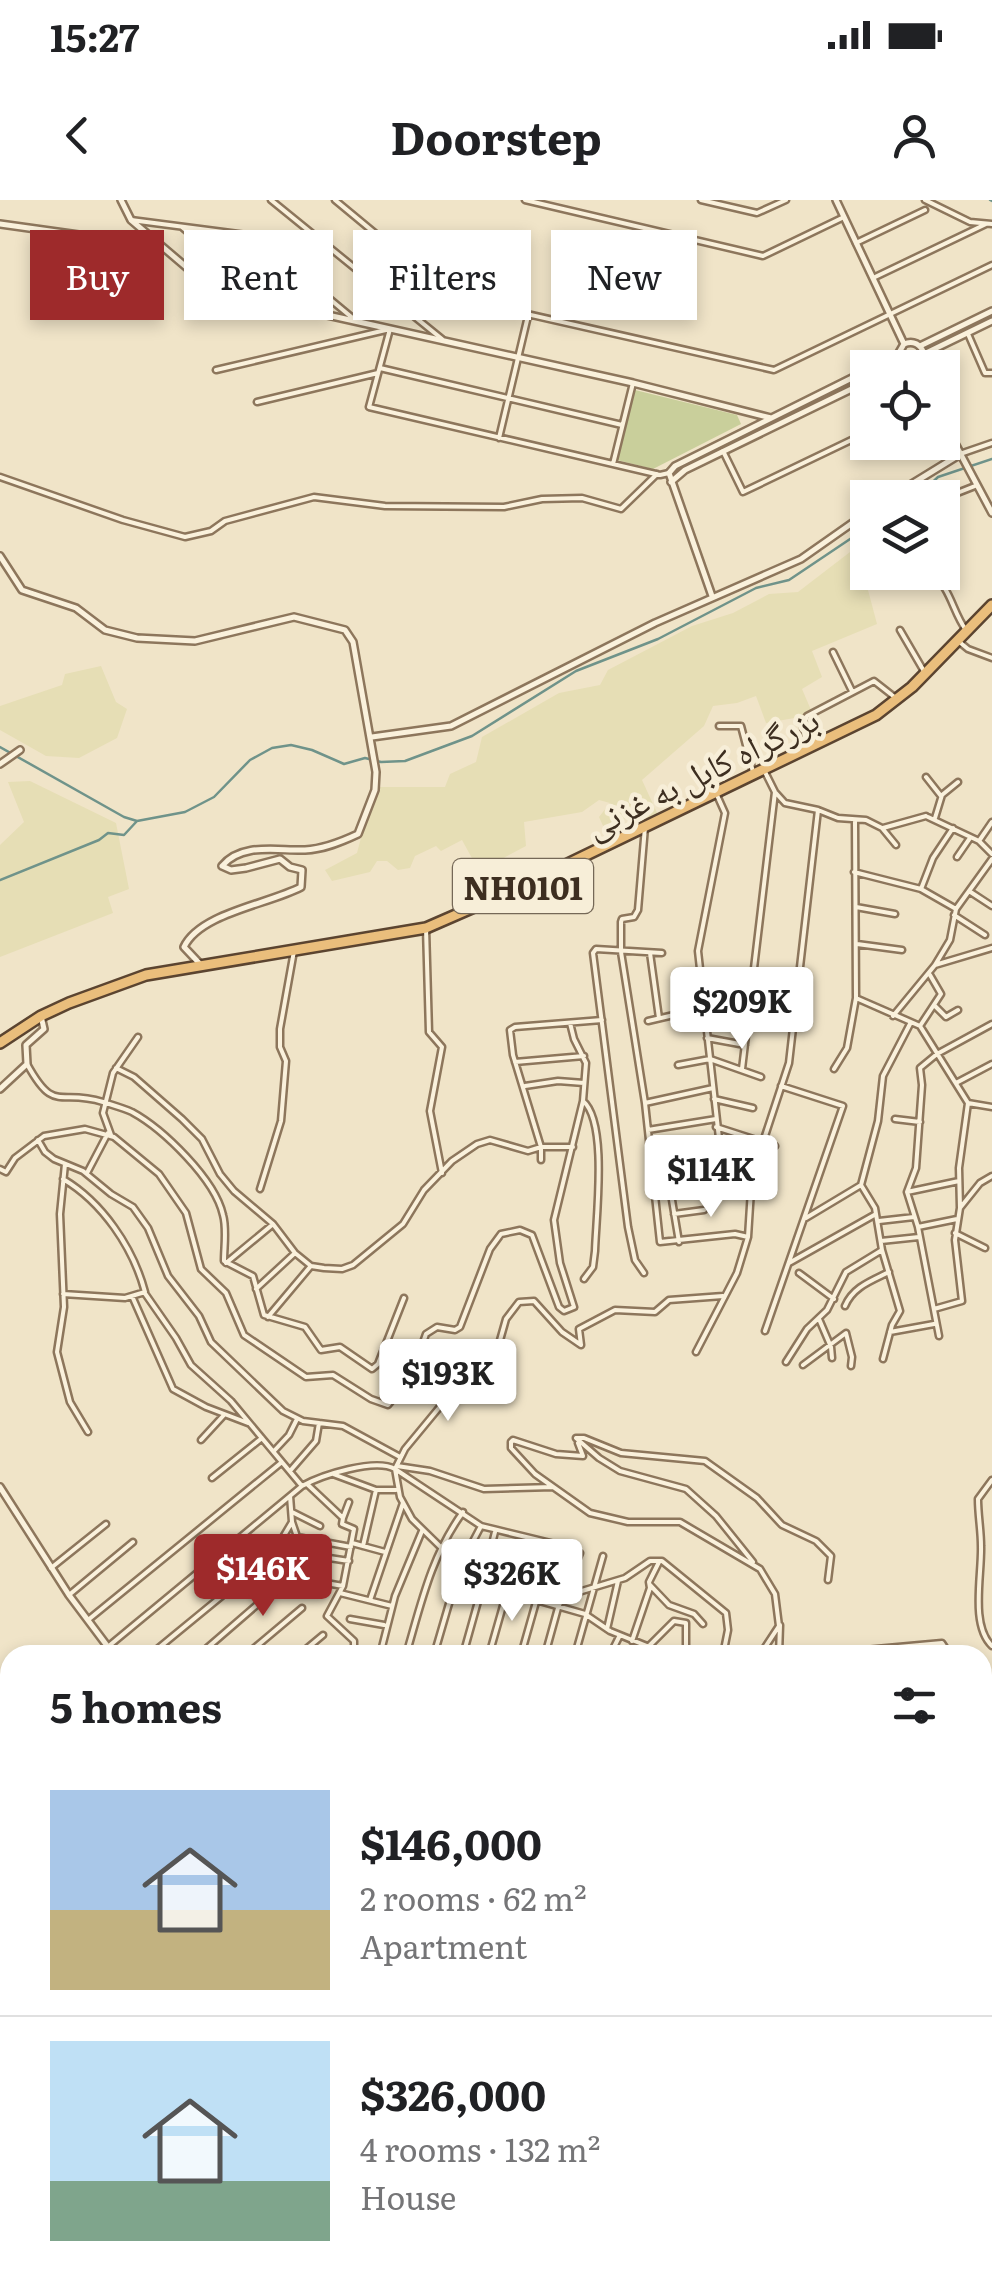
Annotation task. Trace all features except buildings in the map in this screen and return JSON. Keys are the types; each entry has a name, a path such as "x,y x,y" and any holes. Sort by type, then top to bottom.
{"highway":[{"name":"بزرگراه کابل به غزنی","path":"0,1043 40,1016 146,976 426,928 520,887 876,715 925,673 992,605"}],"street":[{"path":"121,200 131,220 143,230"},
{"path":"271,200 444,341"},
{"path":"335,200 371,230"},
{"path":"525,200 764,256 844,217"},
{"path":"701,200 757,213 786,200"},
{"path":"848,200 837,202 904,344"},
{"path":"925,200 968,221 989,224"},
{"path":"856,243 926,210"},
{"path":"131,220 254,236 358,322"},
{"path":"0,224 43,230"},
{"path":"872,278 989,224"},
{"path":"182,226 187,230"},
{"path":"164,248 184,266"},
{"path":"531,314 774,370 992,265"},
{"path":"920,346 992,312"},
{"path":"333,317 771,418"},
{"path":"499,438 528,320"},
{"path":"932,350 992,321"},
{"path":"216,370 390,329"},
{"path":"390,329 370,407 669,474"},
{"path":"967,333 986,373 992,374"},
{"path":"900,350 912,342 922,350"},
{"path":"256,402 379,370 622,425"},
{"path":"712,596 671,482 669,474 674,466 850,379"},
{"path":"613,464 632,383"},
{"path":"671,482 685,470 850,389"},
{"path":"723,452 743,492 850,441"},
{"path":"992,443 960,454 990,502 992,513"},
{"path":"918,480 950,460"},
{"path":"0,477 185,537 211,530 225,521 314,497 385,506 434,507 504,507 542,499 582,498 621,509 657,474"},
{"path":"960,491 978,483"},
{"path":"372,737 451,726 712,596 801,560 850,525"},
{"path":"0,556 22,590 76,608 105,630 137,638 195,641 294,616 345,630 353,642 376,772 375,790 358,834 338,844 308,850 271,848 228,858 222,866 231,870 280,859 290,868 302,870 301,887 280,898 225,915 190,936 184,946 202,966"},
{"path":"947,590 966,630"},
{"path":"900,630 925,673"},
{"path":"957,640 992,658"},
{"path":"833,652 852,691"},
{"path":"809,749 803,737 806,716 874,681 897,699"},
{"path":"719,726 741,726 759,772 785,803 838,818 866,820 882,828 896,845"},
{"path":"0,764 20,750"},
{"path":"926,776 941,796"},
{"path":"929,818 941,796 958,782"},
{"path":"742,1070 776,792"},
{"path":"716,793 725,813 698,950 720,1147"},
{"path":"763,1142 789,1063 818,810"},
{"path":"882,828 929,818 979,842 992,856 955,912 950,940 929,974 893,1016"},
{"path":"834,1069 847,1048 856,998 855,821"},
{"path":"979,842 992,822"},
{"path":"645,827 637,914 621,922 621,952 645,1103 660,1242 738,1234 748,1237"},
{"path":"922,889 933,858 953,828"},
{"path":"956,857 970,838"},
{"path":"854,872 922,889 985,935"},
{"path":"969,890 992,906"},
{"path":"854,906 895,914"},
{"path":"426,928 429,1032 442,1046 430,1112 442,1173"},
{"path":"855,944 902,950"},
{"path":"934,965 992,948"},
{"path":"644,1274 635,1260 628,1227 594,950 662,953"},
{"path":"260,1189 281,1122 286,1062 280,1047 280,1028 294,951"},
{"path":"650,953 659,1018"},
{"path":"920,1026 941,994 929,974"},
{"path":"700,986 727,987"},
{"path":"856,998 920,1026 968,1103 956,1233 962,1300 934,1309"},
{"path":"935,1006 946,1016 958,1010"},
{"path":"648,1021 704,1008"},
{"path":"40,1016 44,1030 26,1045 27,1064 42,1090 56,1097 105,1103 130,1111 161,1132 216,1196 224,1215 226,1263"},
{"path":"541,1160 541,1146 515,1062 512,1028 602,1020"},
{"path":"0,1169 6,1172 15,1158 37,1139 78,1130 110,1134 159,1174 186,1213 201,1269 226,1293 246,1338 306,1377 333,1375 386,1405 411,1377 426,1334 437,1327 460,1328 490,1249 501,1234 520,1230 532,1235 559,1308 564,1312 572,1308 554,1220 584,1100 584,1056 570,1023"},
{"path":"883,1359 900,1312 876,1214 861,1185 878,1120 882,1076 910,1024"},
{"path":"939,1336 918,1227 907,1192 916,1168 920,1068 937,1054 992,1024"},
{"path":"87,1174 110,1134 104,1116 105,1103 116,1068 138,1036"},
{"path":"707,1038 745,1045"},
{"path":"515,1062 584,1056"},
{"path":"678,1065 710,1059 761,1077"},
{"path":"0,1090 27,1064"},
{"path":"954,1084 992,1064"},
{"path":"116,1068 134,1077 182,1119 202,1140 234,1191 273,1224 295,1253 311,1266 342,1269 353,1265 404,1224 424,1190 452,1161 477,1144 490,1140 528,1151 541,1146 573,1147"},
{"path":"523,1086 584,1083"},
{"path":"766,1331 843,1106 781,1086"},
{"path":"645,1103 713,1088"},
{"path":"714,1099 753,1108"},
{"path":"584,1100 592,1108 598,1138 595,1251 593,1266 584,1279"},
{"path":"968,1103 990,1105"},
{"path":"648,1130 716,1119"},
{"path":"894,1119 920,1122"},
{"path":"716,1127 775,1146"},
{"path":"37,1139 45,1152 87,1174 133,1206 148,1228 168,1276 199,1316 214,1346 283,1411 298,1418 343,1426 400,1457"},
{"path":"650,1160 720,1147 735,1151 738,1168 750,1183 748,1237 737,1273 696,1352"},
{"path":"664,1158 678,1242"},
{"path":"65,1164 60,1214 63,1320 58,1362 74,1413 88,1432"},
{"path":"960,1208 980,1183 992,1176"},
{"path":"63,1180 86,1194 101,1210 132,1259 144,1292 191,1366 231,1401 290,1471 344,1518"},
{"path":"907,1192 960,1181"},
{"path":"804,1219 861,1185"},
{"path":"674,1214 704,1210"},
{"path":"789,1263 876,1214"},
{"path":"878,1221 914,1217"},
{"path":"918,1227 957,1219"},
{"path":"226,1263 273,1224"},
{"path":"956,1233 985,1248"},
{"path":"880,1240 919,1238"},
{"path":"786,1362 834,1299 846,1272 882,1250"},
{"path":"256,1289 295,1253"},
{"path":"226,1263 253,1276 262,1310 268,1317 304,1327 321,1350 340,1347 372,1369 378,1364 404,1298"},
{"path":"268,1317 311,1266"},
{"path":"845,1306 859,1288 889,1272"},
{"path":"799,1273 834,1299"},
{"path":"62,1294 115,1298 144,1292"},
{"path":"132,1296 168,1383 180,1394 250,1424"},
{"path":"643,1645 585,1614 534,1601 460,1566 422,1531 403,1503 396,1468 458,1375 493,1365 506,1319 523,1300 534,1301 562,1332 581,1345 580,1329 614,1310 655,1312 668,1300 724,1296"},
{"path":"820,1319 832,1358"},
{"path":"890,1332 936,1323"},
{"path":"803,1366 846,1333 851,1366"},
{"path":"201,1440 224,1415"},
{"path":"273,1451 298,1418"},
{"path":"290,1471 316,1441 320,1422"},
{"path":"212,1478 262,1438"},
{"path":"576,1438 583,1456 556,1454 513,1440 511,1448 534,1474 581,1508 610,1520 680,1522 760,1569"},
{"path":"576,1438 620,1470 686,1489 716,1516 772,1587 779,1645"},
{"path":"576,1438 621,1453 693,1460 714,1466 757,1498 782,1525 826,1548 832,1556 828,1580"},
{"path":"86,1620 282,1462"},
{"path":"112,1645 304,1484 322,1475 379,1463 430,1471 484,1489 554,1487"},
{"path":"396,1468 480,1526 555,1544 576,1561"},
{"path":"333,1474 376,1490 398,1490"},
{"path":"991,1645 983,1633 978,1607 982,1578 978,1503 979,1494 992,1480"},
{"path":"0,1487 68,1595 106,1645"},
{"path":"363,1546 376,1490"},
{"path":"290,1496 292,1522 306,1556 350,1561"},
{"path":"348,1502 342,1524 354,1529 350,1561 343,1586 327,1616 354,1645"},
{"path":"370,1600 403,1503"},
{"path":"292,1512 320,1526"},
{"path":"409,1645 439,1548 463,1512"},
{"path":"162,1645 270,1557 292,1522"},
{"path":"51,1568 106,1524"},
{"path":"437,1645 460,1566 480,1526"},
{"path":"382,1645 392,1606 422,1531"},
{"path":"466,1645 495,1532"},
{"path":"297,1537 385,1552"},
{"path":"68,1595 133,1542"},
{"path":"523,1645 551,1551"},
{"path":"492,1645 518,1553"},
{"path":"547,1645 580,1553"},
{"path":"577,1645 603,1556"},
{"path":"562,1597 618,1581 650,1561 660,1560 726,1612 724,1645"},
{"path":"632,1641 660,1560"},
{"path":"211,1645 288,1578"},
{"path":"308,1580 343,1586"},
{"path":"608,1629 618,1581"},
{"path":"650,1585 669,1605 694,1614 704,1624"},
{"path":"340,1593 392,1606"},
{"path":"258,1645 302,1608"},
{"path":"350,1618 386,1625"},
{"path":"767,1645 779,1620"},
{"path":"647,1645 670,1623 680,1621 688,1628 687,1645"},
{"path":"311,1645 323,1635"},
{"path":"615,1645 620,1635"}],"shaded area":[{"path":"850,552 850,590 868,590 877,624 812,651 822,677 802,689 811,710 800,717 766,723 756,696 713,706 704,726 642,780 658,815 633,828 626,818 604,828 599,817 610,803 599,800 582,812 524,822 526,846 479,871 462,840 441,851 436,846 415,856 410,868 398,870 387,861 377,861 370,872 332,881 325,870 357,853 368,811 380,787 445,787 450,774 476,762 482,737 559,693 600,685 608,670 692,626 733,613 769,594 798,592"},
{"path":"101,666 116,702 127,709 117,738 79,758 46,756 0,730 0,706 62,685 65,674"},
{"path":"30,781 116,823 129,889 108,897 113,913 0,957 0,845 24,822 8,782"}],"green space":[{"path":"635,390 737,415 741,424 653,469 617,460"}],"waterway":[{"path":"935,480 992,459"},
{"path":"0,747 137,821 185,812 214,797 250,760 272,748 291,745 344,764 365,758 405,761 472,736 576,671 658,639 756,588 789,580 850,539"},
{"path":"0,880 108,833 124,835 137,821"}]}
